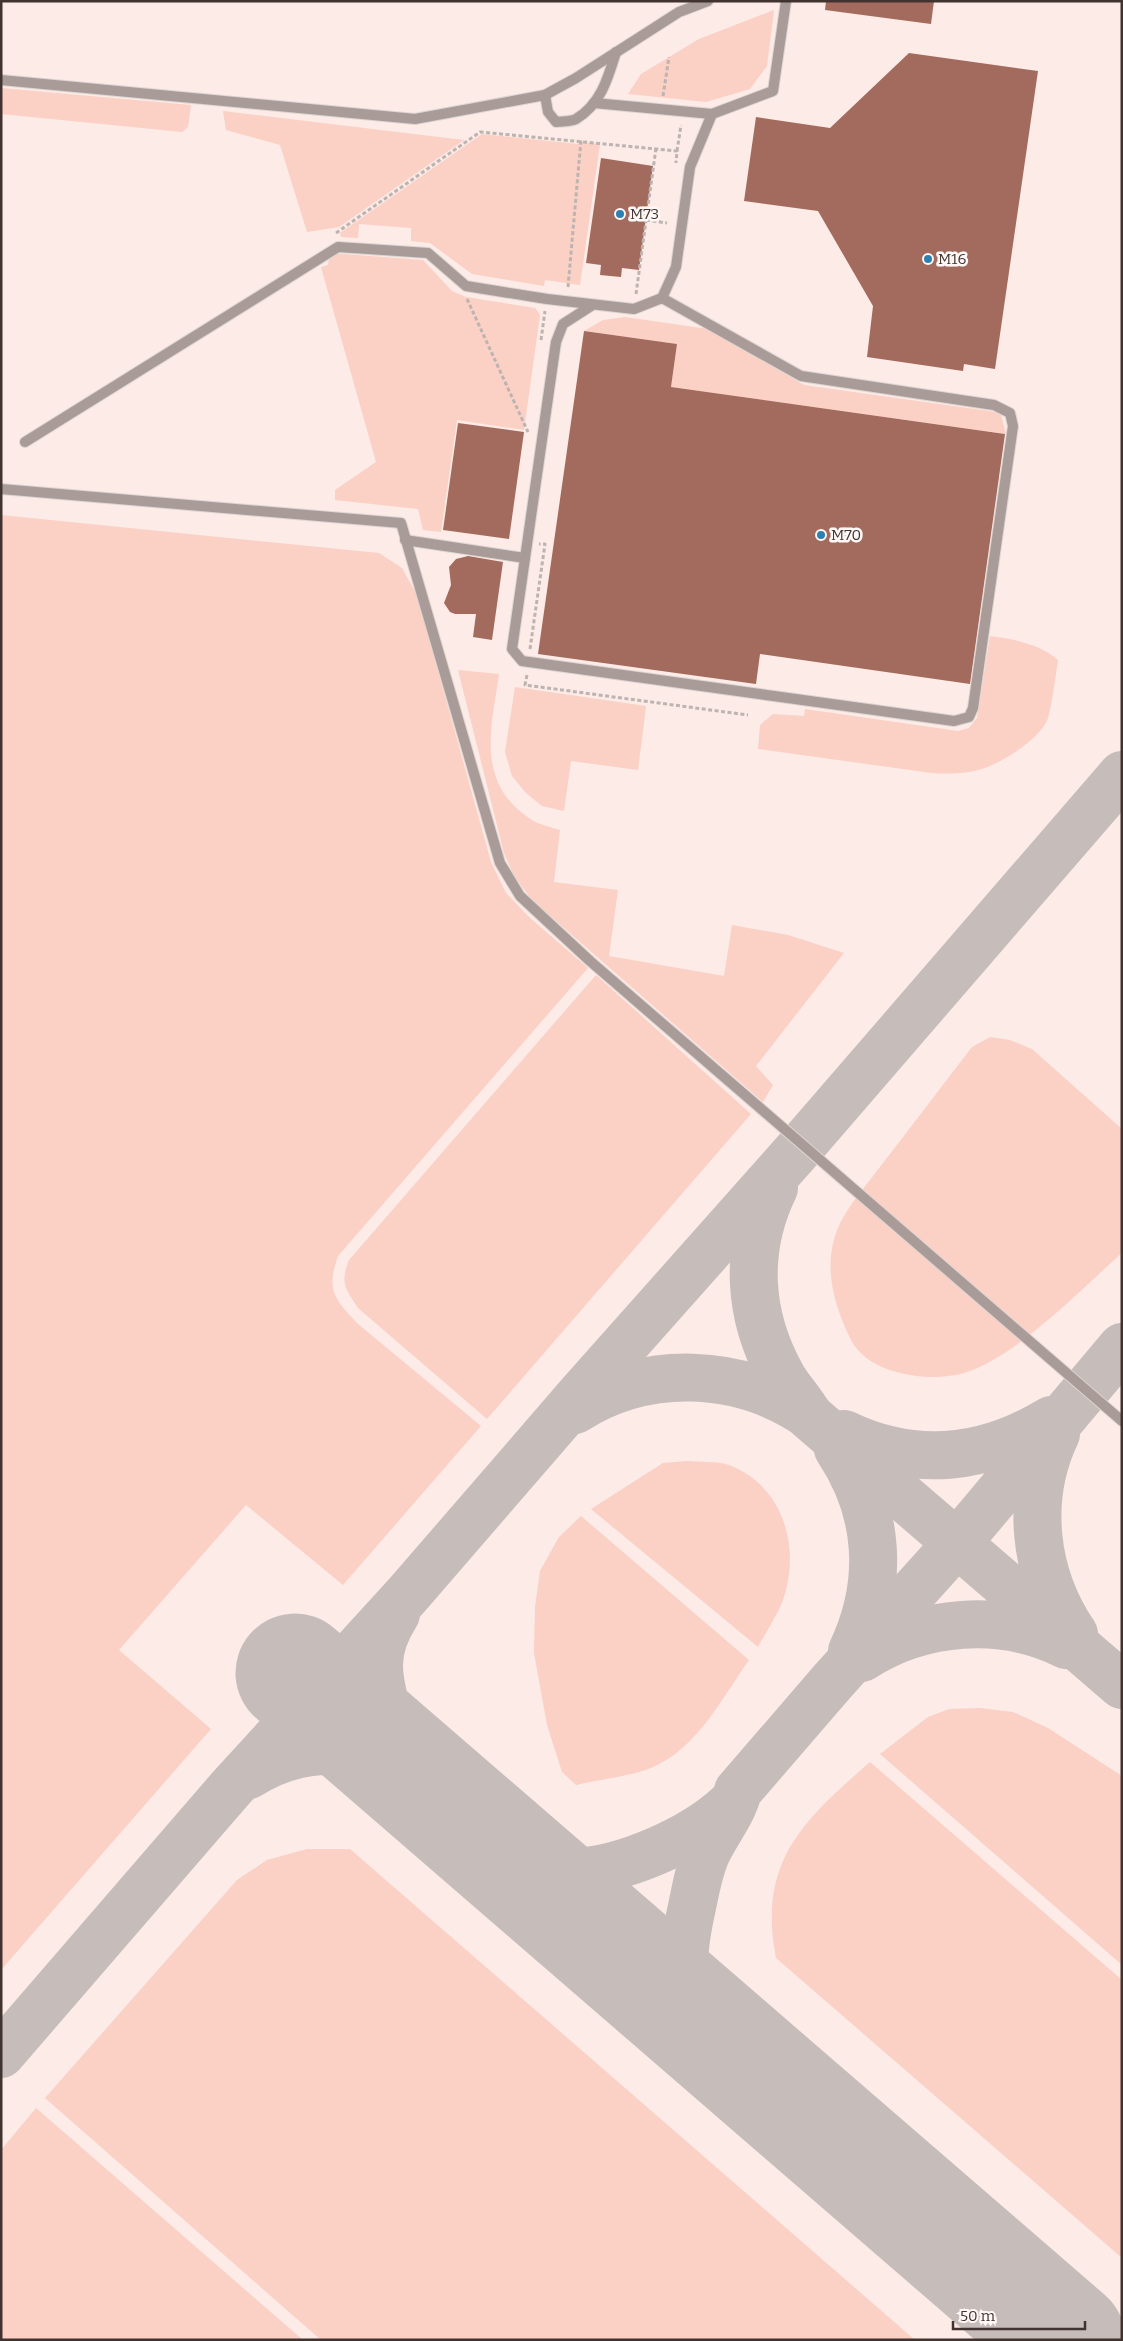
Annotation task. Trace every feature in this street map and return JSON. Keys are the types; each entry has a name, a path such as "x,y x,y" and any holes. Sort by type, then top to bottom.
{"lane":[{"path":"1,80 415,119 545,95 679,12 708,1"},
{"path":"594,103 712,114 773,91 786,1"},
{"path":"545,95 548,112 556,122 575,120 594,103 606,86 616,52"},
{"path":"25,442 338,247 428,253 466,286 546,299 591,306 634,309 662,298 676,267 690,167 712,114"},
{"path":"591,306 563,324 556,342 512,649 522,661 954,721 969,717 973,708 1013,426 1010,413 994,404 802,376 662,298"},
{"path":"1,489 400,523 500,863 520,896 597,968 1122,1421"},
{"path":"405,540 525,558"}],"path":[{"path":"669,57 663,99 670,100"},
{"path":"675,169 683,112"},
{"path":"336,233 480,132 581,140 677,151"},
{"path":"568,287 581,140"},
{"path":"636,294 656,148"},
{"path":"666,232 668,214"},
{"path":"646,220 667,223"},
{"path":"466,286 466,297 528,432"},
{"path":"560,286 577,288"},
{"path":"631,296 642,292"},
{"path":"540,347 546,299"},
{"path":"527,442 530,423"},
{"path":"528,542 545,544 525,685 748,715"}],"shaded area":[{"path":"1,1 1122,1 1122,2340 1,2340"},
{"path":"774,10 767,66 750,89 706,102 628,94 641,74 699,39"},
{"path":"1,88 191,105 188,127 182,132 1,114"},
{"path":"223,111 464,140 339,227 307,232 280,145 226,130"},
{"path":"482,134 578,144 579,142 600,144 580,285 545,280 544,286 472,274 430,243 411,241 411,228 359,224 358,238 341,237 340,233"},
{"path":"330,253 423,260 452,291 466,297 535,308 540,315 524,430 457,420 441,532 423,530 418,509 335,500 335,490 376,462 321,267 328,265"},
{"path":"625,317 708,329 804,385 996,412 1001,415 1006,434 671,387 677,344 584,331 603,320"},
{"path":"1,515 379,553 402,568 417,595 491,862 506,893 530,918 588,968 338,1256 334,1268 334,1293 343,1308 358,1324 481,1426 343,1585 246,1505 119,1650 211,1729 1,1970"},
{"path":"990,636 1035,646 1058,660 1050,711 1044,726 1018,750 997,763 978,770 949,774 758,749 760,725 773,714 804,716 805,709 958,731 969,728 977,718"},
{"path":"458,670 499,674 491,735 491,754 494,772 502,790 514,806 535,822 560,830 554,882 618,890 609,956 724,976 732,925 788,935 844,953 756,1066 773,1085 763,1102 532,900 514,876 504,853"},
{"path":"515,687 646,706 638,770 571,761 564,811 542,806 526,793 512,776 505,752"},
{"path":"596,975 751,1114 487,1419 358,1308 345,1285 346,1268 349,1260"},
{"path":"990,1037 1010,1040 1032,1049 1122,1129 1122,1253 1044,1324 999,1357 977,1368 956,1375 921,1377 893,1371 865,1357 850,1338 836,1301 831,1275 832,1249 835,1236 843,1217 855,1200 972,1047"},
{"path":"687,1461 714,1462 729,1465 748,1475 763,1488 775,1503 783,1521 788,1540 790,1560 788,1580 781,1606 758,1647 591,1509 663,1463"},
{"path":"581,1516 749,1660 707,1721 682,1748 667,1759 642,1771 576,1785 562,1772 547,1725 534,1653 535,1607 540,1571 559,1537"},
{"path":"980,1708 1013,1712 1048,1728 1122,1776 1122,1965 880,1754 928,1717 949,1709"},
{"path":"870,1762 1122,1980 1122,2258 776,1958 772,1924 773,1895 780,1869 791,1845 806,1824 825,1803"},
{"path":"307,1849 350,1849 915,2340 321,2340 45,2098 237,1880 267,1860"},
{"path":"36,2108 303,2340 1,2340 1,2150"}],"building":[{"path":"826,1 934,1 931,24 825,10"},
{"name":"M16","path":"909,53 1038,71 995,369 964,364 963,371 867,357 873,306 818,211 744,201 756,117 830,128"},
{"name":"M73","path":"601,158 653,166 639,270 622,268 621,277 600,275 601,265 586,263"},
{"name":"M70","path":"584,331 677,344 671,387 1005,434 970,684 760,654 756,684 538,654"},
{"path":"458,423 524,432 509,539 443,530"},
{"path":"468,556 503,562 492,640 473,637 476,614 455,614 450,612 444,603 451,585 449,567 456,559"}],"taxiway":[{"path":"1,2054 230,1789 408,1594 581,1394 797,1151 1122,775"},
{"path":"774,1188 764,1211 754,1259 756,1306 770,1352 781,1375 809,1416 1122,1685"},
{"path":"714,2035 702,2020 687,1990 684,1958 685,1942 702,1865 711,1844 736,1799 738,1791 832,1682 958,1542 1122,1347"},
{"path":"575,1410 603,1395 632,1385 662,1379 693,1378 723,1381 753,1388 782,1399 809,1415"},
{"path":"844,1434 871,1445 897,1452 949,1455 1001,1444 1051,1420"},
{"path":"1056,1434 1046,1459 1040,1484 1038,1536 1050,1587 1060,1611 1074,1634"},
{"path":"838,1449 852,1473 862,1498 873,1548 873,1574 869,1600 852,1651"},
{"path":"396,1614 382,1645 379,1658 380,1677 387,1709 398,1743 411,1772 418,1782"},
{"path":"862,1658 885,1645 910,1635 936,1628 963,1625 1016,1628 1066,1645"},
{"path":"249,1775 291,1756 335,1751 378,1760 398,1769 418,1782"},
{"path":"502,1853 518,1861 554,1871 572,1872 612,1866 634,1860 676,1842 714,1819 729,1806"}],"runway":[{"path":"295,1673 1066,2340"}],"place":[{"name":"M73","path":"620,214"},
{"name":"M16","path":"928,259"},
{"name":"M70","path":"821,535"}]}
